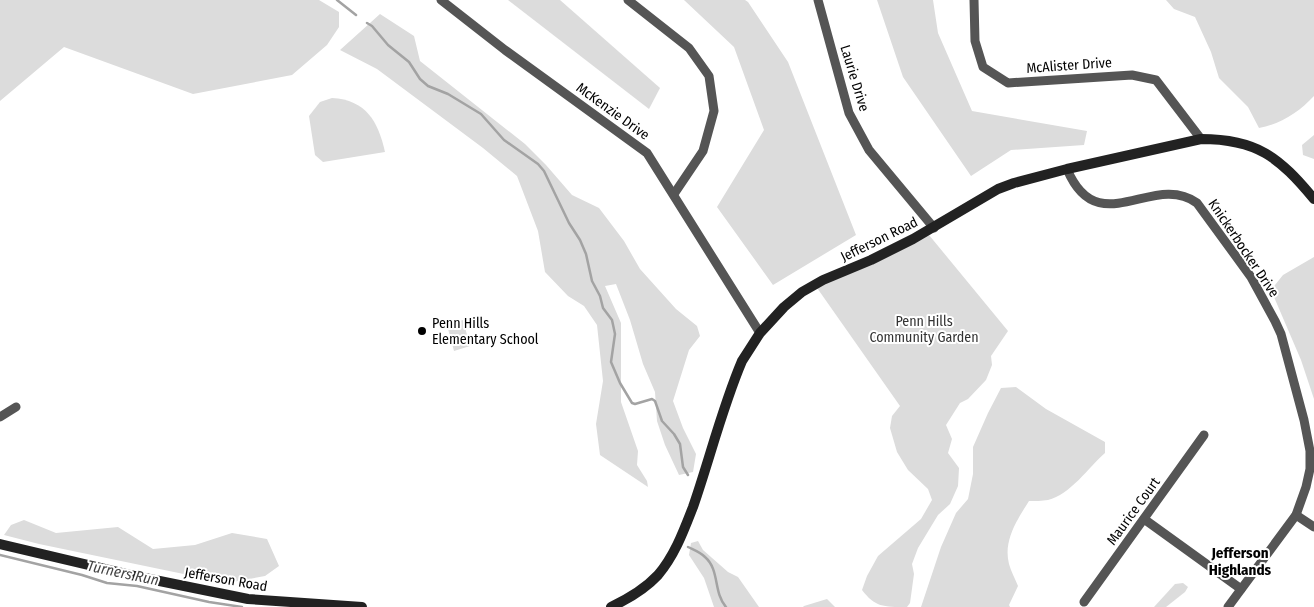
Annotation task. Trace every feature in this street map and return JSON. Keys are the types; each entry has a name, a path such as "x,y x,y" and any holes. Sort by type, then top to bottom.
{"street":[{"name":"McKenzie Drive","path":"441,0 505,50 647,153 760,333"},
{"path":"628,0 689,48 709,76 714,111 703,151 674,194"},
{"name":"Laurie Drive","path":"818,0 849,114 868,150 934,228"},
{"name":"McAlister Drive","path":"974,0 974,41 983,67 1008,83 1132,75 1156,80 1201,139"},
{"name":"Jefferson Road","path":"611,607 630,597 649,583 670,558 696,497 737,372 747,351 760,333 784,307 812,287 893,250 934,228 998,189 1014,183 1201,139 1236,141 1266,152 1291,172 1314,199"},
{"name":"Knickerbocker Drive","path":"1067,170 1078,190 1089,199 1103,204 1118,204 1170,194 1183,195 1193,200 1201,207 1252,277 1281,334 1309,442 1311,461 1305,494 1296,515 1228,607"},
{"path":"0,417 16,407"},
{"name":"Maurice Court","path":"1084,602 1204,435"},
{"path":"1296,515 1314,527"},
{"path":"1144,519 1241,589"},
{"name":"Jefferson Road","path":"0,544 135,576 248,599 362,607"}],"green space":[{"path":"0,0 319,0 339,12 339,27 327,45 292,75 193,94 64,47 0,101"},
{"path":"508,0 560,0 660,88 649,109"},
{"path":"684,0 745,0 748,2 788,62 856,235 773,285 717,207 764,130 734,47"},
{"path":"877,0 933,0 938,33 972,111 1087,131 1084,145 1011,150 971,176 903,77"},
{"path":"1166,0 1314,0 1314,96 1289,116 1275,124 1259,128 1248,107 1219,78 1211,52 1195,17 1174,9"},
{"path":"380,14 414,36 420,61 525,144 572,195 599,208 624,241 640,269 676,309 697,326 700,336 689,350 673,401 683,428 696,454 693,472 679,475 665,445 657,421 655,392 643,364 630,320 616,284 605,286 621,323 621,402 638,451 637,465 647,481 648,487 600,455 596,424 603,381 597,325 584,306 568,296 545,272 538,231 517,176 483,148 377,69 340,50"},
{"path":"332,98 354,103 369,114 379,131 385,152 323,162 315,155 309,116 320,102"},
{"path":"1314,135 1314,159 1303,155 1302,145"},
{"name":"Penn Hills Community Garden","path":"929,235 1008,331 991,356 992,365 986,380 968,399 960,403 946,425 952,439 948,453 959,468 958,486 950,504 938,515 918,548 912,564 914,574 910,603 907,607 892,607 876,603 862,590 867,576 878,556 921,519 932,500 928,489 908,470 897,452 890,428 892,416 900,406 815,285"},
{"path":"1314,257 1314,399 1301,360 1271,290 1283,275"},
{"path":"463,320 470,346 454,351 447,325"},
{"path":"1016,387 1046,409 1105,442 1105,453 1064,493 1048,500 1029,501 1024,508 1012,531 1008,547 1009,564 1018,586 1009,605 1010,607 921,607 941,547 956,513 968,499 973,474 973,447 1001,388"},
{"path":"24,520 56,533 118,527 153,549 195,545 232,533 267,539 279,566 265,576 227,583 4,535 11,525"},
{"path":"698,541 703,550 728,572 738,577 759,607 714,607 704,578 689,555 691,543"},
{"path":"1183,583 1188,587 1185,592 1166,607 1154,607 1175,584"},
{"path":"827,599 835,607 803,607 804,606"}],"waterway":[{"path":"337,0 356,15"},
{"path":"367,23 372,26 388,45 409,62 420,79 428,86 448,94 481,114 504,140 538,164 544,171 569,223 580,240 586,254 592,281 600,296 603,308 612,320 615,334 611,362 620,383 632,403 635,404 652,399 655,401 662,421 680,444 683,467 688,475"},
{"path":"688,547 701,554 710,562 719,595 726,607"},
{"name":"Turners Run","path":"0,555 107,583 137,586 209,602 242,607"}],"place":[{"name":"Penn Hills Elementary School","path":"422,331"}],"district":[{"name":"Jefferson Highlands","path":"1240,562"}]}
